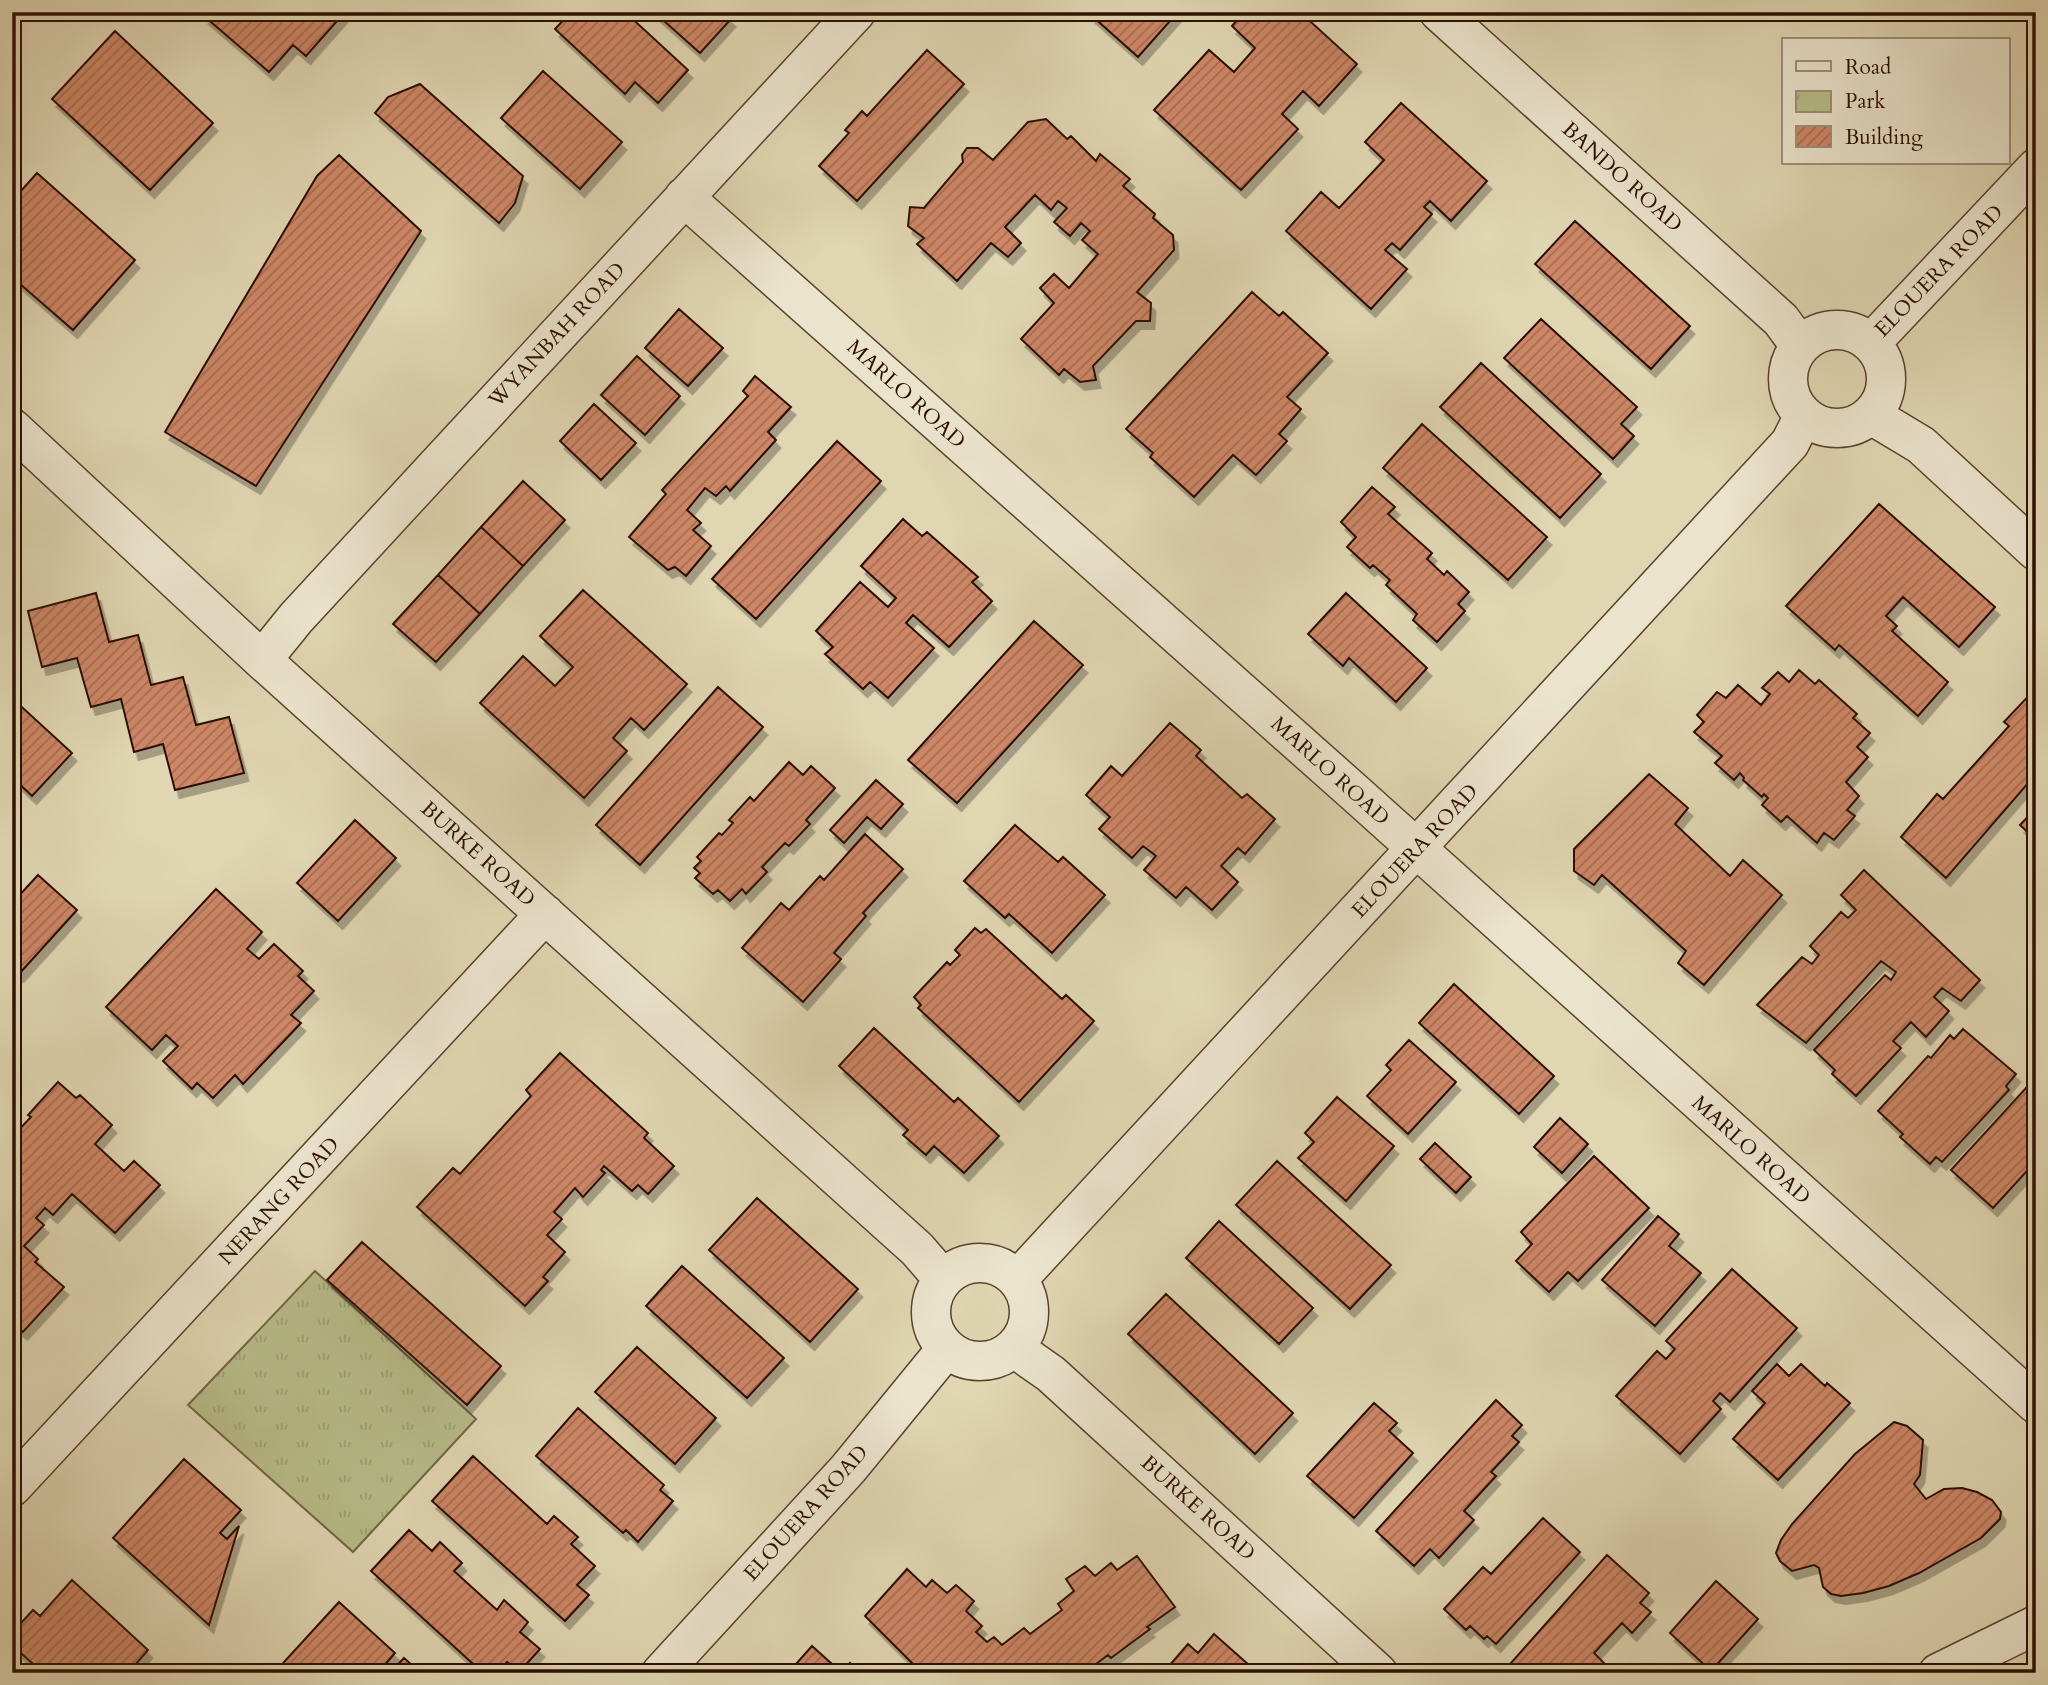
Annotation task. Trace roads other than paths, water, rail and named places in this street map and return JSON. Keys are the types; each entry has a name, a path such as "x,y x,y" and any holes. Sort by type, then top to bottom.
{"street":[{"name":"WYANBAH ROAD","path":"262,660 296,618 856,12"},
{"name":"BANDO ROAD","path":"1439,12 1781,320 1800,346"},
{"name":"ELOUERA ROAD","path":"1871,343 2036,168"},
{"name":"MARLO ROAD","path":"684,197 2036,1404"},
{"path":"1827,330 1858,334 1871,343 1881,355 1886,371 1886,387 1881,402 1871,415 1845,428 1816,424 1804,415 1794,404 1788,373 1792,358 1800,346 1812,336 1827,330"},
{"name":"ELOUERA ROAD","path":"1017,1280 1790,443 1804,415"},
{"path":"1871,415 1921,445 2036,551"},
{"name":"BURKE ROAD","path":"19,447 545,914 917,1250 943,1279"},
{"name":"NERANG ROAD","path":"12,1488 545,914"},
{"path":"972,1263 989,1263 1004,1269 1017,1280 1026,1293 1029,1322 1023,1337 1014,1348 988,1361 959,1357 947,1349 937,1336 930,1307 934,1292 943,1279 956,1269 972,1263"},
{"name":"BURKE ROAD","path":"1014,1348 1051,1374 1378,1673"},
{"name":"ELOUERA ROAD","path":"661,1673 848,1469 947,1349"},
{"path":"1938,1673 2036,1625"}]}
